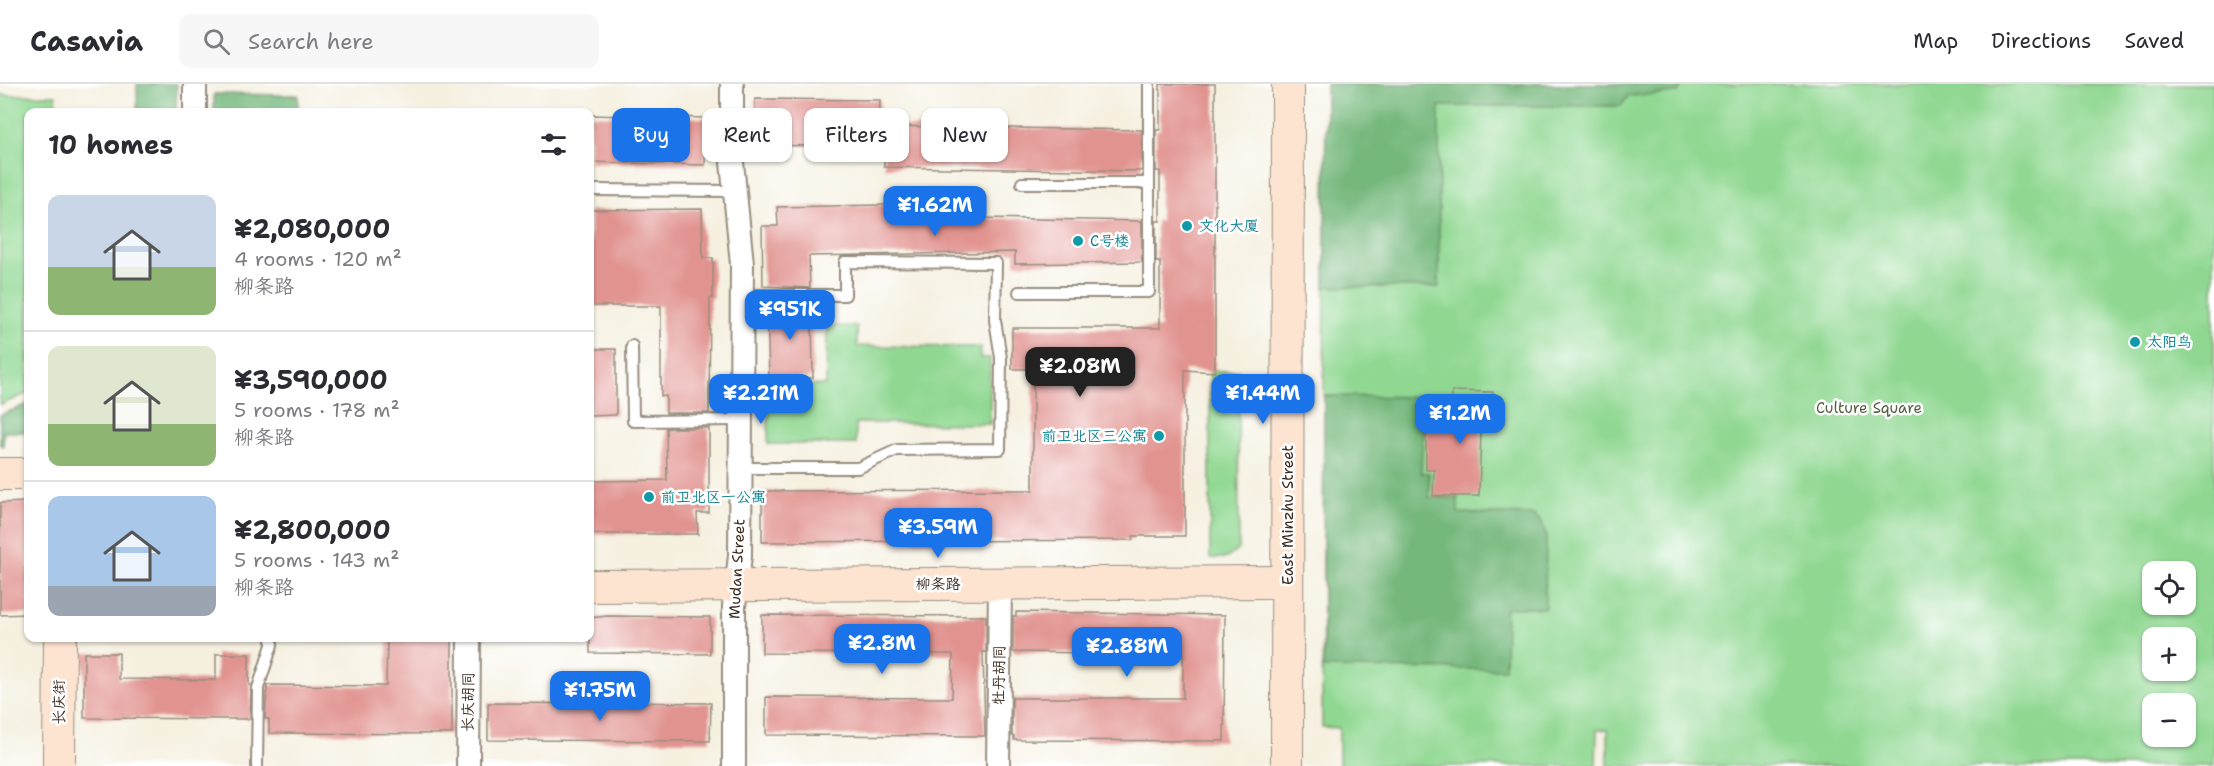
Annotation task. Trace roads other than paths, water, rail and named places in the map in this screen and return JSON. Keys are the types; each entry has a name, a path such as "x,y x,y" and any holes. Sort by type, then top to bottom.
{"street":[{"path":"195,84 195,108"},
{"name":"Mudan Street","path":"732,84 732,162 741,253 742,295 740,556 734,606 734,766"},
{"name":"East Minzhu Street","path":"1287,766 1288,84"},
{"path":"0,474 24,474"},
{"name":"柳条路","path":"594,586 1287,582"},
{"name":"牡丹胡同","path":"998,766 1000,584"},
{"name":"长庆街","path":"59,766 60,642"},
{"name":"长庆胡同","path":"468,766 469,642"}],"lane":[{"path":"1019,292 1149,292 1149,84"},
{"path":"1022,183 1149,183"},
{"path":"594,190 734,191"},
{"path":"741,468 858,468 897,450 1000,449 1001,358 995,320 996,263 845,262 845,295 742,295"},
{"path":"633,346 633,421 741,420"},
{"path":"257,766 258,688 272,642"}],"place":[{"name":"文化大厦","path":"1187,226"},
{"name":"C号楼","path":"1078,241"},
{"name":"太阳鸟","path":"2135,342"},
{"name":"前卫北区三公寓","path":"1159,436"},
{"name":"前卫北区一公寓","path":"649,497"}],"park label":[{"name":"Culture Square","path":"1869,408"}]}
